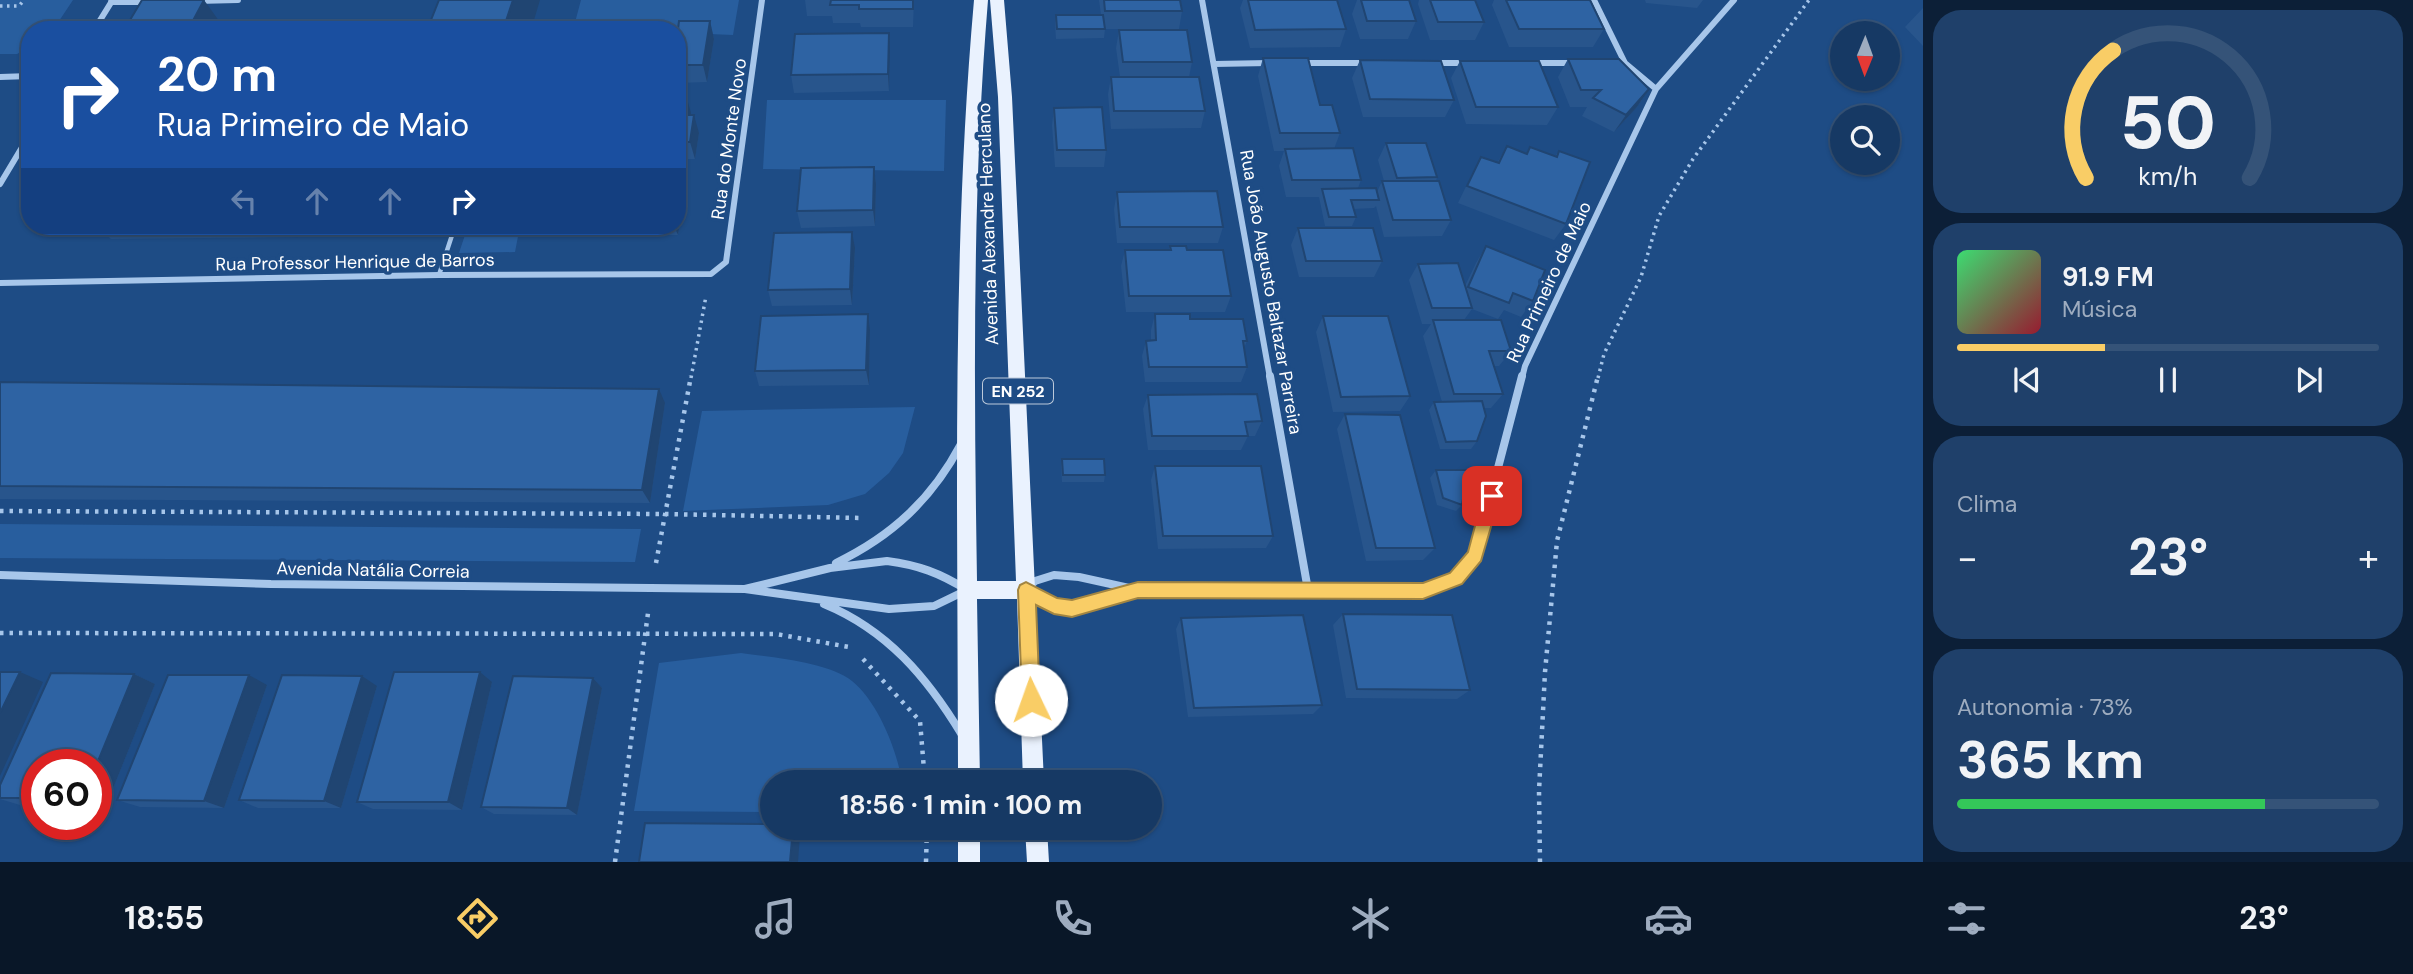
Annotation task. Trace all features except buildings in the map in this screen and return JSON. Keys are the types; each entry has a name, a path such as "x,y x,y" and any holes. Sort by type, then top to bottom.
{"main road":[{"name":"Avenida Alexandre Herculano","path":"969,770 965,434 967,244 973,96 981,0"},
{"name":"Avenida Alexandre Herculano","path":"998,0 1005,97 1034,770"},
{"path":"967,590 1026,590"},
{"path":"969,840 969,862"},
{"path":"1037,840 1038,862"}],"street":[{"path":"187,1 238,0"},
{"name":"Rua do Monte Novo","path":"711,274 726,261 762,0"},
{"name":"Rua João Augusto Baltazar Parreira","path":"1202,0 1308,590"},
{"path":"1594,0 1625,63 1656,89"},
{"name":"Rua Primeiro de Maio","path":"1138,590 1072,608 1054,606 1026,590 1035,581 1054,575 1079,577 1138,590 1423,591 1456,578 1475,556 1525,366 1656,89 1734,0"},
{"path":"100,21 112,1 161,1"},
{"path":"1297,64 1379,63"},
{"path":"1420,63 1475,63"},
{"path":"1516,63 1584,63"},
{"path":"1611,63 1625,63"},
{"path":"1214,64 1283,64"},
{"path":"0,77 21,76"},
{"path":"0,184 21,149"},
{"name":"Rua Professor Henrique de Barros","path":"0,284 439,275 711,274"},
{"name":"Avenida Natália Correia","path":"823,568 868,547 906,519 942,479 965,434"},
{"name":"Avenida Natália Correia","path":"0,575 271,584 745,589 863,607 912,609 934,606 967,590 947,576 909,563 858,562 823,568 745,589"},
{"name":"Avenida Natália Correia","path":"797,595 853,617 892,646 926,680 968,746"}],"lane":[{"path":"439,275 452,235"}],"path":[{"path":"0,6 19,6 24,0"},
{"path":"1540,862 1540,764 1557,541 1604,354 1641,277 1659,216 1693,159 1809,0"},
{"path":"0,511 665,514 906,519"},
{"path":"0,633 776,634 852,647"},
{"path":"861,656 920,721 924,770"},
{"path":"926,862 927,840"}],"shaded area":[{"path":"0,0 73,0 59,21 21,21 21,52 0,54"},
{"path":"581,0 739,0 733,35 686,33 686,21 575,21"},
{"path":"767,100 946,100 944,171 763,169"},
{"path":"465,235 518,235 515,252 459,253"},
{"path":"915,407 903,453 889,473 865,494 828,505 683,511 702,411"},
{"path":"0,524 641,529 635,562 0,558"},
{"path":"741,653 829,669 852,681 870,701 885,727 899,770 760,770 760,812 634,811 659,663"}],"route":[{"path":"1031,700 1026,590 1047,603 1063,608 1096,603 1138,590 1423,591 1456,578 1475,556 1492,496"}]}
